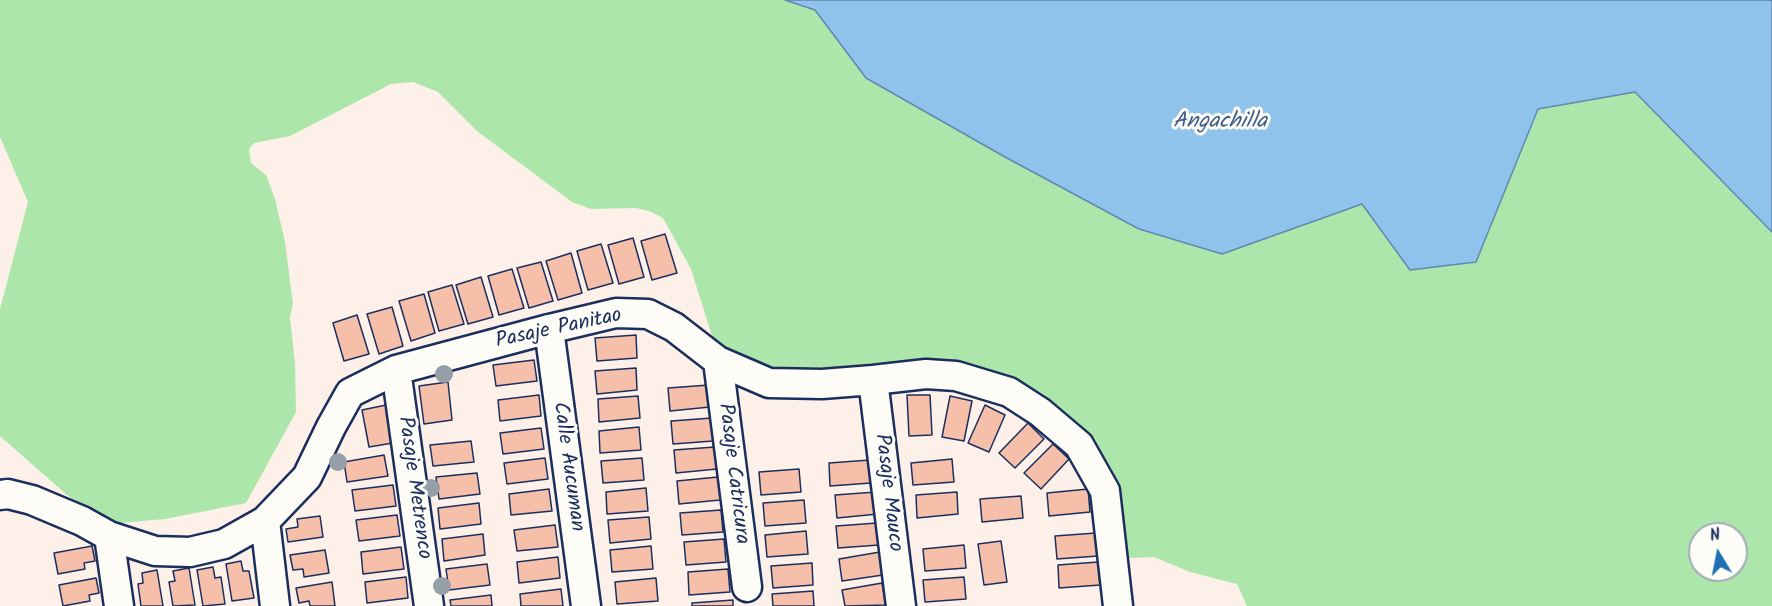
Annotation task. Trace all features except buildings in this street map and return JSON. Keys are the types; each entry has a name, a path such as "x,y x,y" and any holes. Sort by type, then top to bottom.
{"street":[{"name":"Pasaje Panitao","path":"0,495 32,500 82,521 109,536 155,551 190,552 224,544 265,521 307,477 350,393 396,370 549,329 616,313 648,314 674,327 718,361 769,383 822,384 926,374 956,376 1009,392 1040,412 1079,445 1105,491 1118,606"},
{"name":"Calle Aucuman","path":"549,329 586,606"},
{"name":"Pasaje Catricura","path":"718,361 747,587"},
{"name":"Pasaje Metrenco","path":"396,370 429,606"},
{"name":"Pasaje Mauco","path":"873,380 901,606"},
{"path":"265,521 275,606"},
{"path":"109,536 119,606"}],"green space":[{"path":"0,0 1772,0 1772,606 1247,606 1237,584 1190,572 1154,557 1111,559 1101,496 1066,439 958,374 809,383 727,363 711,333 691,269 663,218 636,208 591,209 572,202 477,131 438,92 413,82 391,84 290,136 254,143 249,149 251,163 266,175 275,199 285,242 293,304 290,317 295,364 296,412 246,503 165,519 109,524 67,495 0,436 0,309 28,202 0,137"}],"water":[{"name":"Angachilla","path":"785,0 1768,0 1772,1 1772,232 1635,92 1538,109 1476,262 1410,270 1362,204 1222,254 1139,229 1005,157 866,78 815,10"}]}
